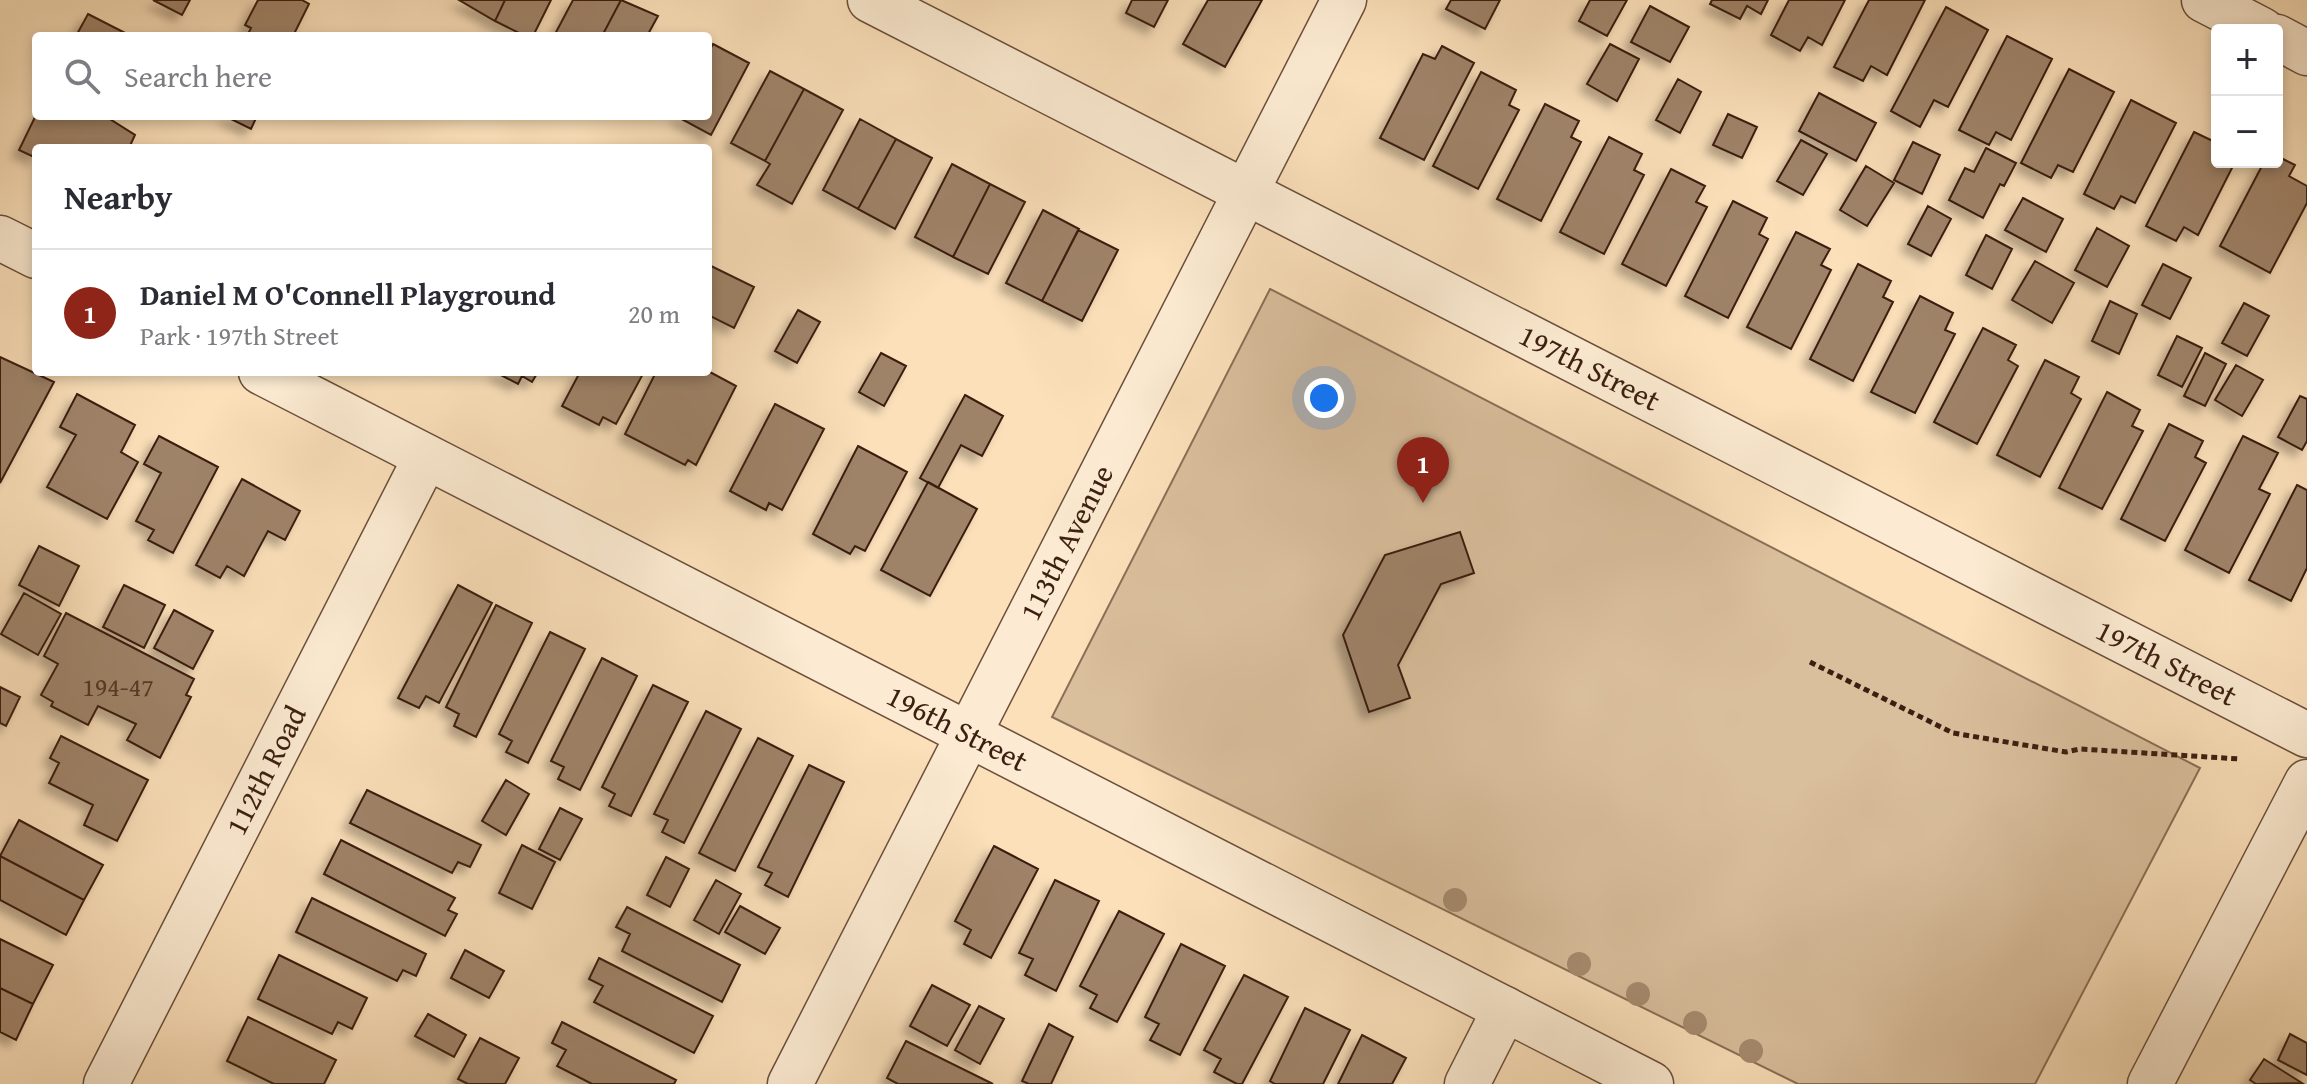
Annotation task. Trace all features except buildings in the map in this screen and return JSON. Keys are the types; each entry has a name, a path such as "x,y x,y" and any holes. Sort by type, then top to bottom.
{"street":[{"name":"197th Street","path":"870,0 2307,735"},
{"name":"113th Avenue","path":"790,1084 1344,0"},
{"path":"2204,0 2250,24"},
{"path":"2283,40 2307,53"},
{"path":"0,238 32,254"},
{"name":"196th Street","path":"269,376 1651,1084"},
{"name":"112th Road","path":"106,1084 426,457"},
{"path":"2150,1084 2307,782"},
{"path":"1467,1084 1505,1009"}],"path":[{"path":"1810,662 1953,733 2066,752 2080,749 2240,759"}],"shaded area":[{"path":"1270,289 2200,768 2035,1084 1798,1084 1052,717"}],"place":[{"name":"Daniel M O'Connell Playground","path":"1423,503"}]}
